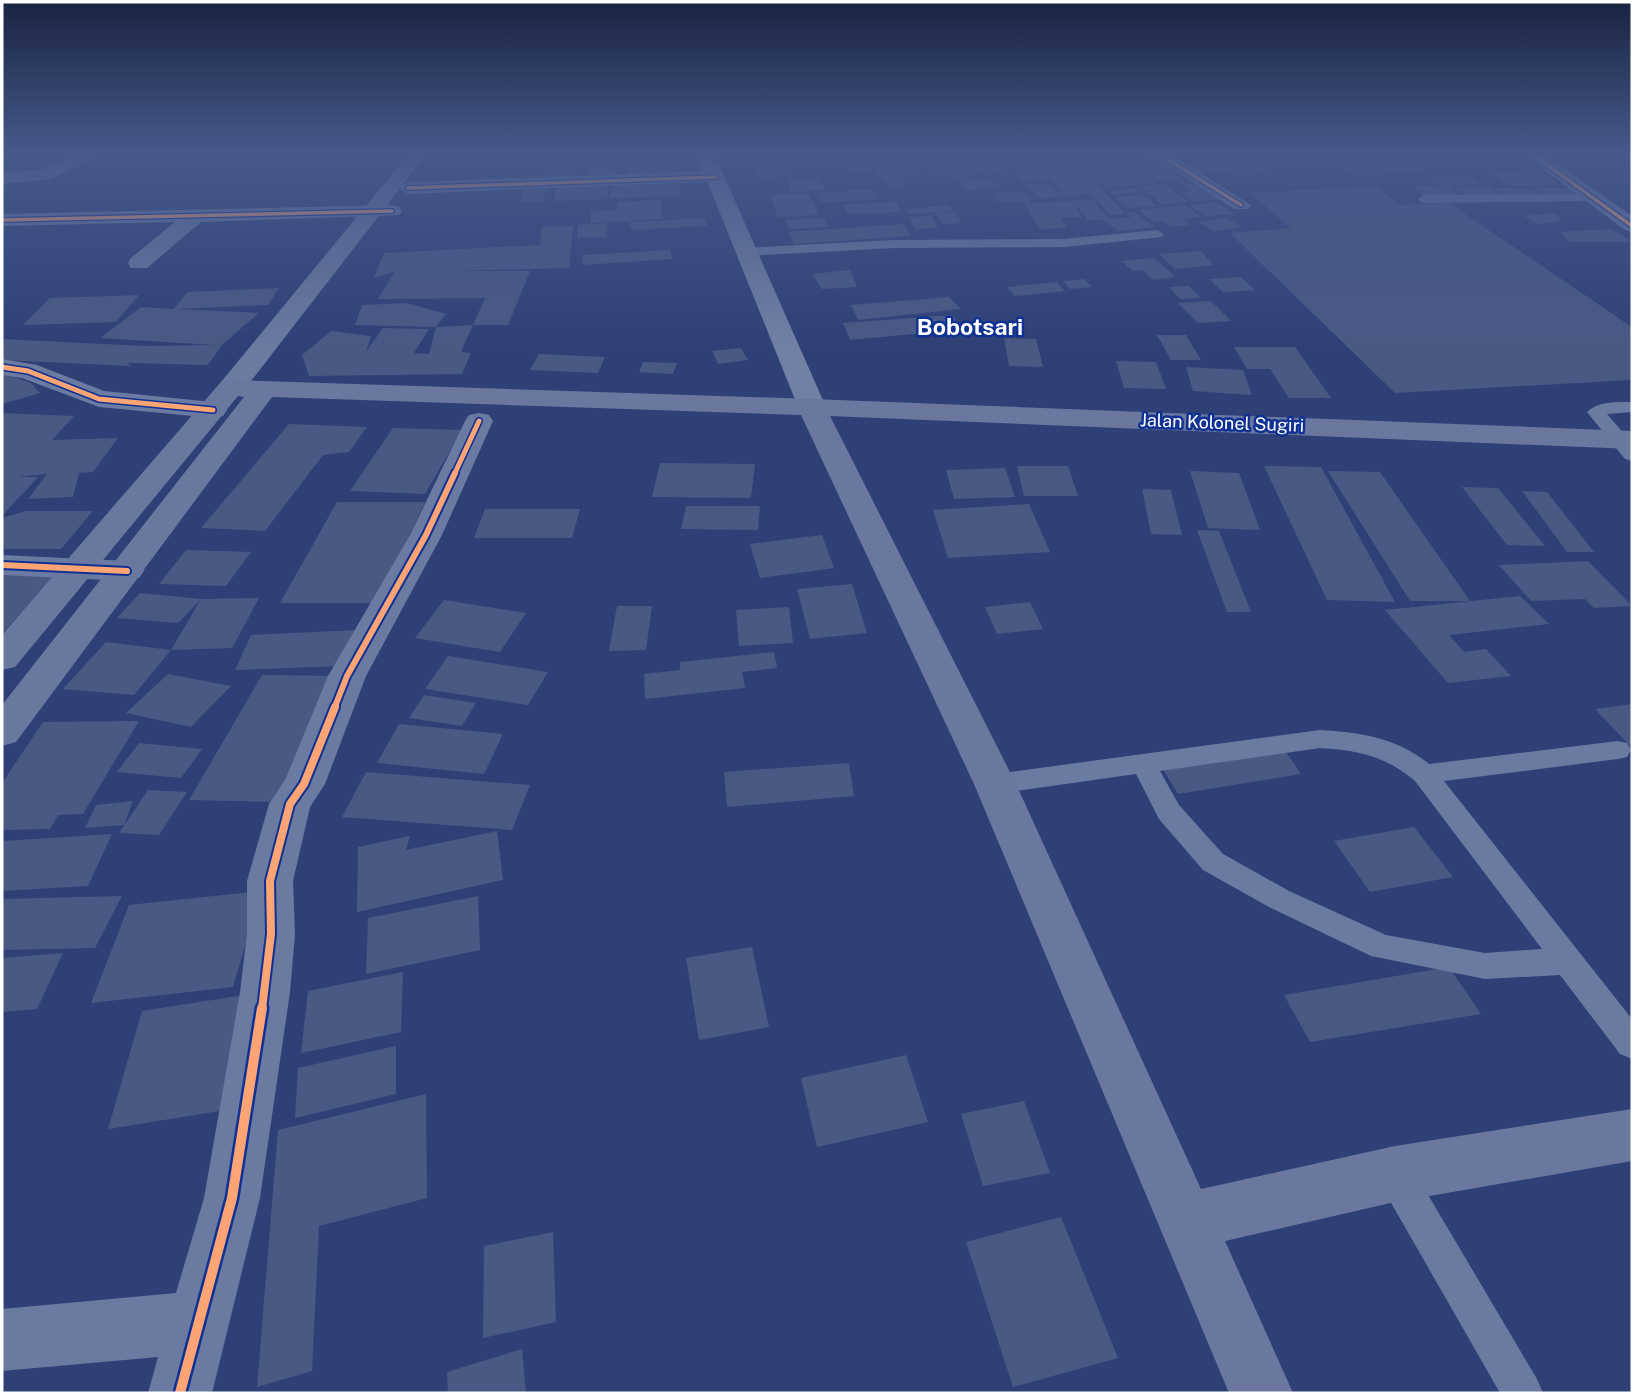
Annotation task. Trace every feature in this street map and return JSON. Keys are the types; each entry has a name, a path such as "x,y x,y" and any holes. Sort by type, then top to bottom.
{"main road":[{"path":"731,216 817,420 995,784 1261,1393"},
{"path":"247,393 479,421 817,420"},
{"path":"2,732 127,571 247,393"},
{"path":"2,658 76,569 247,393 817,420 1628,449"},
{"path":"1186,1221 1395,1174 1632,1135"}],"street":[{"path":"2,235 12,220 156,216"},
{"path":"139,263 195,216"},
{"path":"2,368 28,371 99,399 247,393 378,216"},
{"path":"320,311 379,216"},
{"path":"180,1393 232,1198 265,992 271,934 270,881 290,804 304,784 348,676 426,535 479,421"},
{"path":"2,565 127,571"},
{"path":"2,1340 200,1322"}],"lane":[{"path":"745,252 894,244 1064,243 1157,234"},
{"path":"1628,449 1596,412 1608,408 1632,407"},
{"path":"995,784 1320,739 1354,740 1406,757 1424,774 1632,1044"},
{"path":"1424,774 1618,750"},
{"path":"1143,763 1169,813 1213,862 1313,915 1382,947 1485,967 1569,961"},
{"path":"1395,1174 1524,1393"}],"building":[{"path":"591,216 663,216 663,219 591,223"},
{"path":"931,216 938,228 915,229 909,217"},
{"path":"938,216 958,216 962,223 942,224"},
{"path":"1032,216 1082,217 1060,217 1067,228 1039,229"},
{"path":"1085,216 1107,216 1109,219 1088,220"},
{"path":"1140,216 1155,227 1118,231 1104,220"},
{"path":"1146,216 1201,217 1182,219 1190,225 1170,227 1163,221 1153,222"},
{"path":"1277,216 1468,216 1632,327 1632,380 1395,393 1230,233 1291,228"},
{"path":"1524,216 1558,216 1562,221 1537,224"},
{"path":"705,218 707,226 631,230 630,222"},
{"path":"824,218 828,227 789,229 785,220"},
{"path":"1226,218 1242,227 1214,231 1198,222"},
{"path":"608,223 606,237 577,238 578,225"},
{"path":"904,224 911,236 794,244 788,232"},
{"path":"573,226 569,268 453,271 530,271 508,325 473,325 485,298 378,299 395,272 374,278 384,253 540,245 542,227"},
{"path":"1612,229 1632,242 1569,242 1561,232"},
{"path":"670,250 672,259 583,265 582,255"},
{"path":"1201,251 1213,265 1175,269 1159,254"},
{"path":"1154,258 1176,277 1153,280 1142,270 1133,271 1121,261"},
{"path":"850,270 857,287 822,289 812,274"},
{"path":"1241,277 1255,290 1223,292 1209,279"},
{"path":"1084,279 1092,287 1070,289 1063,281"},
{"path":"1056,282 1065,291 1015,296 1007,287"},
{"path":"1189,286 1201,298 1180,299 1169,287"},
{"path":"279,288 268,305 178,309 259,313 222,345 208,365 127,363 131,366 2,360 2,339 146,346 214,345 100,338 141,307 174,309 187,292"},
{"path":"139,295 116,322 23,325 50,298"},
{"path":"949,297 961,309 858,320 851,305"},
{"path":"1211,301 1231,321 1198,323 1178,303"},
{"path":"407,303 446,314 436,327 355,325 362,305"},
{"path":"952,315 965,329 850,340 843,323"},
{"path":"473,325 461,352 471,353 462,374 309,376 302,355 331,331 371,336 366,352 383,328 429,329 414,353 429,354 436,327"},
{"path":"1157,335 1186,335 1201,360 1171,360"},
{"path":"1004,338 1036,339 1043,367 1009,366"},
{"path":"1234,347 1295,347 1331,398 1289,398 1270,369 1247,369"},
{"path":"741,348 748,360 718,364 712,351"},
{"path":"539,354 605,357 598,373 530,370"},
{"path":"1116,361 1156,362 1166,389 1124,388"},
{"path":"643,362 677,363 673,374 639,372"},
{"path":"1186,367 1243,370 1252,395 1193,391"},
{"path":"2,373 31,383 40,393 2,404"},
{"path":"2,413 74,416 52,440 118,438 93,472 79,473 73,497 28,499 47,474 17,477 38,477 2,516"},
{"path":"289,424 367,427 349,452 323,455 265,531 201,528"},
{"path":"393,428 462,430 425,494 350,491"},
{"path":"660,463 755,464 751,498 652,497"},
{"path":"1017,466 1068,466 1078,496 1024,496"},
{"path":"1264,466 1321,467 1395,602 1327,600"},
{"path":"1005,468 1015,497 954,499 946,470"},
{"path":"1190,471 1239,473 1260,530 1208,528"},
{"path":"1328,471 1380,472 1470,601 1410,601"},
{"path":"1462,487 1498,488 1545,546 1507,545"},
{"path":"1142,489 1171,490 1182,535 1151,534"},
{"path":"1522,491 1547,492 1594,552 1567,552"},
{"path":"337,502 425,502 378,603 280,603"},
{"path":"1029,504 1050,552 948,558 933,510"},
{"path":"686,506 760,506 758,530 681,529"},
{"path":"485,509 580,509 572,538 474,538"},
{"path":"26,511 93,511 61,549 2,549 2,518"},
{"path":"1197,530 1219,531 1251,612 1227,612"},
{"path":"822,535 834,568 760,578 750,544"},
{"path":"186,550 251,552 226,586 159,584"},
{"path":"1588,561 1632,606 1594,608 1585,599 1531,601 1499,565"},
{"path":"2,573 54,576 2,634"},
{"path":"852,584 867,633 810,639 797,589"},
{"path":"140,593 201,599 178,623 117,618"},
{"path":"1520,596 1549,624 1449,635 1464,652 1486,649 1511,676 1448,683 1385,610"},
{"path":"259,598 232,648 171,650 201,599"},
{"path":"444,600 526,613 500,652 415,638"},
{"path":"1030,602 1043,629 997,634 985,607"},
{"path":"617,606 652,606 646,650 609,651"},
{"path":"789,607 793,643 739,646 736,610"},
{"path":"358,630 344,666 235,670 251,635"},
{"path":"106,642 171,650 134,695 63,689"},
{"path":"774,652 777,668 742,672 745,688 645,699 644,674 680,670 680,662"},
{"path":"448,656 548,672 528,705 425,689"},
{"path":"168,674 231,686 191,727 126,713"},
{"path":"262,675 341,676 278,802 189,800"},
{"path":"424,695 476,703 462,726 409,718"},
{"path":"1632,704 1632,748 1595,709"},
{"path":"139,721 83,814 58,815 50,829 2,830 2,783 43,722"},
{"path":"399,724 503,734 484,774 377,763"},
{"path":"139,743 202,749 181,778 117,772"},
{"path":"1282,746 1301,774 1178,794 1161,766"},
{"path":"849,763 854,796 727,807 724,772"},
{"path":"366,772 530,785 512,830 342,817"},
{"path":"148,790 187,792 159,835 119,833"},
{"path":"133,801 124,825 85,828 96,805"},
{"path":"1414,827 1453,877 1370,892 1334,841"},
{"path":"497,831 503,880 357,912 358,847 410,836 406,850"},
{"path":"112,834 88,886 2,891 2,841"},
{"path":"261,891 233,987 91,1003 129,905"},
{"path":"122,896 95,948 2,950 2,899"},
{"path":"478,896 480,950 366,974 368,918"},
{"path":"752,947 769,1027 699,1040 686,958"},
{"path":"63,953 37,1009 2,1012 2,958"},
{"path":"1449,967 1481,1014 1310,1042 1284,995"},
{"path":"403,972 401,1032 301,1053 308,991"},
{"path":"244,995 220,1111 108,1129 142,1011"},
{"path":"396,1046 396,1094 295,1118 298,1068"},
{"path":"906,1055 928,1122 817,1147 801,1078"},
{"path":"426,1094 427,1198 319,1226 312,1371 257,1387 278,1130"},
{"path":"1024,1101 1050,1173 983,1186 961,1114"},
{"path":"1061,1217 1118,1358 1013,1387 966,1242"},
{"path":"553,1232 556,1322 483,1338 484,1246"},
{"path":"522,1349 526,1393 448,1393 447,1372"}],"cycle path":[{"path":"2,220 171,216"},
{"path":"1618,216 1632,226"},
{"path":"2,367 28,371 99,399 213,410"},
{"path":"180,1393 232,1198 265,992 271,934 270,881 290,804 304,784 347,676 426,535 479,421"},
{"path":"2,565 127,571"}],"district":[{"name":"Bobotsari","path":"970,327"}]}
